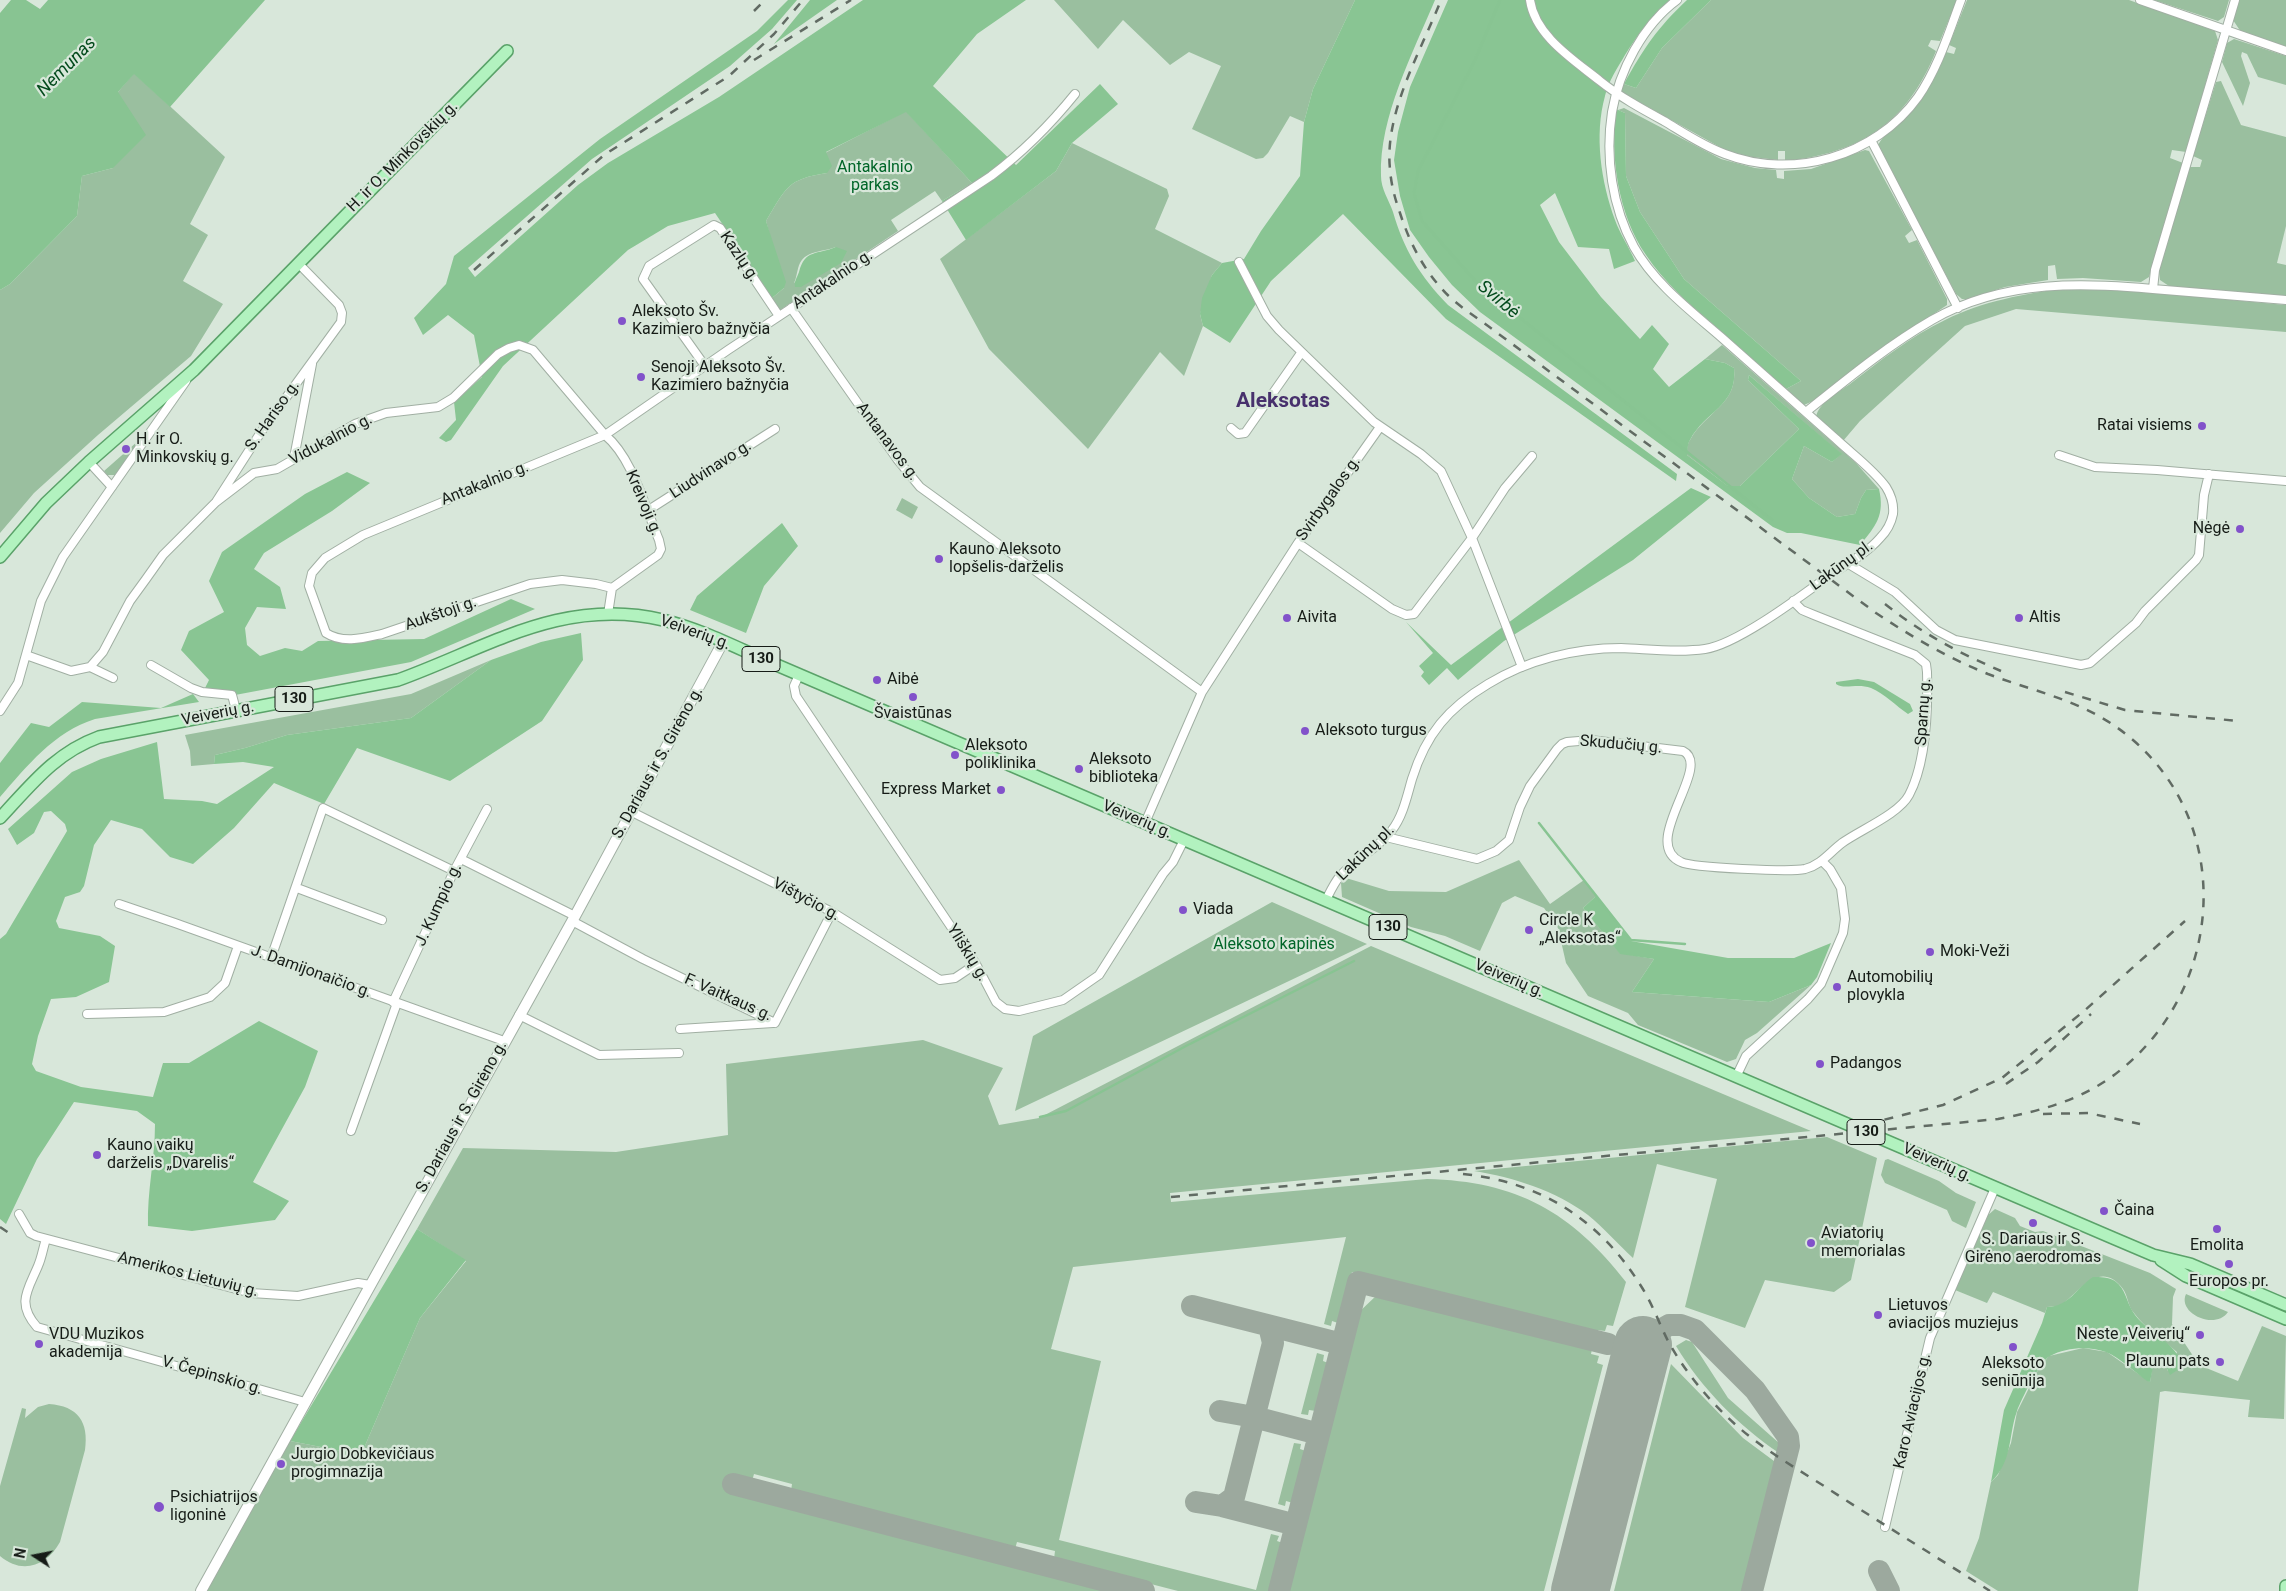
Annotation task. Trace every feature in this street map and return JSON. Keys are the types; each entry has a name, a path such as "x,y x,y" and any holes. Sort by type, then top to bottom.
{"main road":[{"name":"H. ir O. Minkovskių g.","path":"0,557 46,503 89,462 194,370 507,51"},
{"name":"Veiverių g.","path":"0,818 54,761 84,743 117,733 398,680 443,664 531,626 556,620 608,614 661,620 723,642 2153,1255 2190,1264 2286,1305"},
{"name":"Veiverių g.","path":"2153,1255 2186,1276 2286,1318"},
{"path":"2286,1586 2286,1591"}],"street":[{"path":"1530,0 1536,20 1547,36 1615,94 1710,147 1751,161 1776,165 1808,163 1843,154 1871,140 1902,115 1918,96 1934,68 1961,0"},
{"name":"Lakūnų pl.","path":"1326,900 1340,876 1386,837 1399,820 1416,766 1427,742 1437,726 1464,700 1496,679 1553,656 1585,650 1616,648 1692,650 1715,647 1744,632 1793,601 1874,544 1889,527 1893,508 1892,499 1874,474 1685,306 1654,274 1634,247 1619,207 1610,164 1608,147 1615,94 1637,47 1653,24 1677,0"},
{"path":"2140,0 2286,51"},
{"path":"2153,288 2155,270 2235,0"},
{"name":"Antakalnio g.","path":"310,578 316,567 325,558 363,534 605,435 779,316 991,176 1018,156 1058,115 1075,94"},
{"path":"1871,140 1958,308"},
{"name":"Kazlų g.","path":"705,366 644,279 649,266 714,225 720,228 779,316"},
{"path":"1239,262 1267,316 1301,353 1380,427 1421,454 1441,472 1472,538 1522,667"},
{"name":"S. Hariso g.","path":"90,667 103,652 130,601 163,555 216,502 261,432 341,322 342,313 338,305 298,263"},
{"path":"1806,412 1899,341 1933,320 1958,308 2000,294 2058,285 2100,284 2286,300"},
{"name":"Antanavos g.","path":"791,308 897,459 920,486 1202,692"},
{"name":"Vidukalnio g.","path":"216,502 254,474 277,469 355,424 373,416 438,407 453,398 498,354 519,345 533,350 605,435"},
{"path":"1231,428 1238,434 1245,433 1301,353"},
{"path":"294,458 313,360"},
{"name":"H. ir O. Minkovskių g.","path":"0,711 18,683 38,611 50,579 80,530 194,370"},
{"name":"Svirbygalos g.","path":"1145,823 1202,692 1298,543 1380,427"},
{"name":"Liudvinavo g.","path":"647,511 775,429"},
{"name":"Kreivoji g.","path":"605,435 616,444 624,458 659,540 661,549 658,554 612,588"},
{"path":"2059,455 2095,467 2286,481"},
{"path":"1298,543 1392,609 1406,615 1414,614 1472,538 1505,488 1532,456"},
{"path":"89,462 112,487"},
{"path":"1848,563 1895,592 1936,630 1955,640 2081,665 2090,663 2136,623 2145,611 2196,560 2199,555 2204,496 2209,474"},
{"name":"Aukštoji g.","path":"310,578 310,591 326,633 341,639 360,639 382,634 530,584 562,580 612,588"},
{"path":"608,614 612,588"},
{"name":"Sparnų g.","path":"1683,751 1688,753 1691,763 1688,778 1670,830 1669,850 1676,859 1692,865 1803,870 1822,861 1843,842 1893,811 1909,795 1917,774 1924,740 1926,664 1915,655 1802,610 1793,601"},
{"name":"S. Dariaus ir S. Girėno g.","path":"201,1591 632,812 723,642"},
{"path":"26,655 71,671 90,667 113,678"},
{"path":"151,665 202,692 232,695 236,710"},
{"name":"Yliškių g.","path":"799,675 794,686 796,696 976,964 996,1002 1005,1009 1019,1011 1063,1000 1099,975 1163,874 1173,862 1184,840"},
{"name":"Skudučių g.","path":"1386,837 1477,859 1496,851 1509,840 1520,807 1530,786 1557,748 1562,744 1591,740 1683,751"},
{"path":"271,958 297,888 323,808 454,871"},
{"name":"J. Kumpio g.","path":"351,1131 395,1002 454,871 487,809"},
{"name":"Vištyčio g.","path":"632,812 832,912 940,980 955,978 976,964"},
{"name":"F. Vaitkaus g.","path":"461,859 573,918 642,959 775,1023 832,912"},
{"path":"1736,1077 1746,1056 1808,999 1820,984 1843,933 1845,918 1841,888 1830,869 1822,861"},
{"path":"297,888 382,920"},
{"name":"J. Damijonaičio g.","path":"118,904 504,1041"},
{"path":"87,1014 164,1012 210,997 226,982 238,946"},
{"path":"518,1015 599,1054 679,1053"},
{"path":"680,1029 775,1023"},
{"name":"Karo Aviacijos g.","path":"1885,1527 1930,1338 1995,1188"},
{"name":"Amerikos Lietuvių g.","path":"19,1214 30,1233 46,1239 251,1293 298,1296 358,1283 370,1284"},
{"name":"V. Čepinskio g.","path":"46,1239 38,1266 31,1279 25,1303 28,1314 37,1327 305,1402"}],"green space":[{"path":"1054,0 1355,0 1313,89 1304,122 1290,116 1268,153 1263,158 1256,159 1192,129 1221,66 1189,52 1170,65 1123,20 1098,49"},
{"path":"1711,0 1957,0 1940,41 1931,40 1928,46 1936,51 1924,76 1911,97 1896,115 1878,130 1859,142 1837,151 1785,161 1785,151 1778,151 1778,160 1744,156 1725,150 1621,92 1624,84 1636,88 1662,48"},
{"path":"1967,0 2129,0 2215,31 2218,40 2186,152 2172,150 2170,158 2183,163 2149,277 2141,282 2083,278 2057,279 2055,265 2048,266 2048,280 2005,287 1968,299 1962,299 1956,294 1878,146 1884,136 1914,108 1922,97 1934,79 1946,52 1954,54 1956,48 1949,45"},
{"path":"2154,0 2229,0 2224,17 2218,21"},
{"path":"2239,0 2286,0 2286,47 2241,32 2233,20"},
{"path":"2234,39 2286,56 2286,85 2258,77 2247,54 2242,52 2241,56 2250,83 2243,106 2222,62 2227,43"},
{"path":"134,73 225,157 190,224 208,235 183,281 223,304 191,356 98,435 34,493 0,533 0,290 10,284 77,216 82,176 113,168 118,92"},
{"path":"2221,81 2241,125 2286,137 2286,226 2277,263 2286,265 2286,297 2169,286 2160,280 2159,271 2190,167 2200,167 2202,160 2193,156 2216,82"},
{"path":"1624,108 1721,159 1755,168 1776,170 1777,178 1784,179 1784,171 1811,169 1865,150 1869,151 1912,230 1905,236 1909,243 1917,240 1947,299 1947,305 1864,361 1813,401 1804,405 1786,389 1801,381 1684,279 1640,212 1626,176 1625,113 1618,110"},
{"name":"Antakalnio parkas","path":"906,111 972,183 942,201 935,191 891,220 898,231 780,310 772,298 784,288 766,221 778,200 795,182 803,178 827,173 825,153","holes":["836,247 794,283 799,265 803,259 811,254"]},
{"path":"1072,143 1167,189 1169,196 1155,229 1222,263 1212,275 1200,314 1203,326 1184,376 1160,352 1088,449 989,349 940,259 1056,171"},
{"path":"2066,288 2114,289 2286,305 2286,332 2016,309 1965,326 1860,421 1843,441 1816,417 1821,407 1830,398 1896,349 1932,326 1959,313 1989,303"},
{"path":"1722,345 1856,463 1879,489 1866,490 1855,514 1837,517 1809,498 1792,479 1804,446 1832,462 1841,454 1749,375 1748,380 1799,429 1740,486 1728,486 1687,455 1688,443 1704,422 1720,407 1731,391 1734,381 1734,368 1725,363 1705,359"},
{"path":"138,441 115,475 107,475 104,471"},
{"path":"902,498 918,507 912,519 896,510"},
{"path":"491,660 411,718 287,735 215,755 214,764 191,766 190,751 185,735 411,694"},
{"path":"1519,860 1550,904 1584,880 1596,896 1583,908 1620,953 1654,959 1632,992 1769,1002 1811,985 1757,1033 1745,1040 1736,1059 1727,1062 1638,1025 1628,1013 1588,996 1566,963 1558,928 1544,908 1515,896 1502,903 1480,951 1445,936 1411,927 1342,897 1341,883 1346,878 1389,891 1446,892"},
{"name":"Aleksoto kapinės","path":"1272,902 1367,944 1015,1111 1033,1036"},
{"path":"1371,946 1811,1131 1170,1193 1171,1202 1427,1179 1459,1181 1488,1186 1515,1194 1540,1205 1563,1219 1606,1258 1626,1282 1613,1326 1607,1325 1605,1331 1597,1330 1596,1335 1352,1272 1338,1323 1332,1321 1331,1326 1324,1324 1346,1237 1073,1267 1051,1349 1101,1361 1059,1540 1256,1590 1271,1534 1279,1536 1277,1541 1283,1543 1271,1591 1178,1591 1054,1559 1055,1551 1017,1542 1015,1549 791,1491 792,1484 754,1474 752,1481 733,1477 729,1491 1107,1588 1106,1590 1109,1591 205,1591 290,1441 352,1453 364,1448 420,1318 466,1261 417,1229 463,1148 616,1152 728,1135 726,1064 923,1040 1003,1068 988,1096 999,1125 1039,1118"},
{"path":"1827,1137 1877,1158 1851,1280 1834,1292 1765,1280 1745,1328 1685,1307 1717,1179 1657,1164 1633,1258 1600,1225 1576,1206 1534,1186 1474,1171"},
{"path":"1888,1159 1939,1181 1956,1193 1976,1202 1966,1228 1952,1221 1947,1210 1885,1183 1881,1175 1885,1160"},
{"path":"1995,1209 2015,1218 2020,1226 2035,1232 2043,1231 2150,1273 2176,1289 2173,1297 2172,1324 2199,1365 2238,1381 2262,1326 2286,1336 2284,1419 2248,1417 2250,1400 2160,1392 2138,1591 1998,1591 1966,1571 1979,1538 1991,1482 1998,1475 2011,1443 2017,1412 2039,1368 2049,1356 2083,1348 2107,1352 2150,1382 2153,1363 2164,1362 2168,1371 2177,1352 2138,1318 2130,1308 2123,1289 2115,1281 2107,1277 2099,1277 2092,1280 2063,1304 2047,1307 2045,1313 1993,1292 1987,1303 1955,1290 1987,1216"},
{"path":"1378,1294 1592,1349 1591,1354 1599,1356 1597,1363 1603,1365 1544,1591 1287,1591 1357,1314"},
{"path":"2186,1294 2228,1312 2215,1320 2199,1317 2187,1308"},
{"path":"1686,1340 1692,1342 1728,1398 1779,1443 1779,1453 1749,1431 1697,1377 1676,1346"},
{"path":"1317,1353 1324,1355 1323,1361 1328,1363 1316,1411 1309,1410 1308,1415 1301,1414"},
{"path":"1671,1364 1743,1438 1778,1464 1745,1591 1614,1591"},
{"path":"49,1404 67,1408 79,1417 85,1431 85,1450 60,1542 55,1550 41,1562 25,1566 17,1565 8,1562 0,1556 0,1486 22,1408 26,1409 25,1418 38,1407"},
{"path":"1294,1443 1301,1444 1300,1449 1306,1451 1293,1503 1286,1501 1285,1506 1278,1504"}],"shaded area":[{"path":"788,0 797,0 772,29 730,66 592,159 468,268 475,277 578,185 608,163 719,97 863,0 1026,0 977,34 933,86 1016,165 1100,84 1118,104 1072,143 1056,171 966,240 942,201 972,183 906,112 826,152 832,166 827,173 803,178 795,182 778,200 766,221 786,282 784,288 772,298 715,213 668,226 628,250 503,366 451,440 446,442 439,438 456,420 454,402 482,377 474,335 448,315 423,335 414,318 446,284 454,256 600,139 757,31"},
{"path":"810,0 837,0 774,44"},
{"path":"1355,0 1435,0 1391,108 1382,154 1381,181 1402,238 1421,273 1448,305 1677,474 1676,481 1446,319 1343,214 1271,281 1230,343 1203,326 1200,314 1202,298 1212,275 1222,263 1244,259 1261,231 1300,176 1304,122 1313,89"},
{"path":"1448,0 1671,0 1646,25 1625,55 1608,85 1602,111 1600,142 1606,190 1617,225 1635,261 1614,269 1609,249 1578,247 1555,193 1540,205 1559,242 1601,297 1640,339 1652,325 1669,344 1653,369 1669,387 1705,359 1725,363 1734,368 1734,381 1731,391 1726,400 1696,430 1689,442 1687,455 1728,486 1740,486 1799,429 1748,380 1749,375 1842,454 1832,462 1804,446 1792,479 1809,498 1837,517 1855,514 1866,490 1879,489 1881,506 1878,520 1860,545 1801,533 1787,533 1773,527 1480,312 1452,285 1429,257 1410,230 1400,196 1394,160 1398,132 1410,87"},
{"path":"1687,0 1711,0 1662,48 1636,88 1624,84 1652,39"},
{"path":"1616,109 1625,113 1626,176 1640,212 1684,279 1801,381 1786,389 1669,284 1646,255 1636,239 1629,222 1618,185 1614,146"},
{"path":"836,247 847,251 841,263 801,287 795,287 802,265 808,256"},
{"path":"347,472 370,483 332,511 264,553 254,569 280,587 286,609 257,607 245,628 247,645 260,656 285,648 302,651 318,641 424,639 511,599 535,609 411,662 235,695 204,690 209,680 181,650 189,631 224,612 209,581 222,552 305,494"},
{"path":"1691,488 1711,497 1633,560 1504,641 1458,680 1447,668 1429,685 1421,676 1424,672 1419,666 1433,653 1406,622 1451,665"},
{"path":"782,523 798,546 764,586 746,633 690,610 697,596"},
{"path":"581,633 583,660 542,721 450,781 357,748 324,804 274,783 234,828 193,864 170,857 142,829 111,820 94,845 84,886 80,892 65,897 56,921 59,928 100,936 115,946 109,982 76,997 51,999 38,1036 32,1064 36,1071 81,1087 153,1097 163,1063 189,1063 259,1021 318,1051 305,1087 253,1182 289,1201 275,1220 192,1231 148,1226 155,1124 137,1111 74,1102 37,1159 6,1224 0,1219 0,939 6,934 67,831 65,824 51,811 44,812 34,833 17,845 8,829 72,772 101,759 157,742 164,799 202,801 217,804 274,767 243,762 214,764 215,755 287,735 411,718 491,660 541,642"},
{"path":"193,694 199,702 95,719 80,725 67,732 42,751 0,797 0,763 31,723 49,727 82,702 161,708"},
{"path":"1596,896 1631,941 1728,958 1794,958 1831,943 1817,977 1811,985 1769,1002 1632,992 1654,959 1620,954 1583,908"},
{"path":"417,1229 466,1260 420,1318 364,1448 358,1453 352,1453 290,1441"},
{"path":"2093,1277 2110,1279 2119,1284 2138,1319 2165,1341 2177,1354 2181,1361 2179,1369 2170,1375 2164,1362 2154,1362 2150,1382 2117,1358 2100,1350 2071,1349 2050,1356 2041,1365 2022,1398 2014,1420 2007,1457 1998,1474 1991,1482 2004,1410 2042,1323 2047,1307 2061,1304"}],"water":[{"name":"Nemunas","path":"11,0 26,0 40,9 48,0 265,0 170,107 134,74 118,92 146,135 113,168 82,176 77,216 10,284 0,290 0,13"},
{"path":"1858,679 1874,682 1910,704 1913,711 1908,714 1871,688 1839,686 1836,684 1836,682"}],"waterway":[{"name":"Svirbė","path":"1500,0 1475,60 1418,171 1414,193 1422,221 1478,284 1772,520"},
{"path":"1539,823 1631,940 1685,944"},
{"path":"1040,1117 1066,1111 1186,1046 1354,961"}],"taxiway":[{"path":"1279,1591 1358,1282 1608,1344"},
{"path":"1192,1306 1342,1344"},
{"path":"1643,1345 1648,1337 1669,1325 1681,1325 1695,1330 1755,1390 1788,1437 1789,1446 1752,1591"},
{"path":"1222,1506 1234,1497 1273,1343 1269,1326"},
{"path":"1220,1411 1254,1417 1319,1434"},
{"path":"733,1484 1144,1591"},
{"path":"1196,1502 1222,1506 1296,1525"},
{"path":"1879,1571 1889,1591"}],"runway":[{"path":"1580,1591 1643,1345"}],"railway":[{"path":"754,11 765,0"},
{"path":"474,270 604,155 729,76 774,34 803,0"},
{"path":"754,60 851,0"},
{"path":"1171,1197 1998,1119 2028,1113 2070,1099 2097,1086 2110,1078 2147,1045 2175,1005 2194,961 2203,914 2202,867 2190,821 2167,778 2133,740 2099,716 2081,707 1988,674 1944,654 1876,613 1466,310 1447,295 1435,281 1422,263 1412,244 1398,208 1391,180 1390,148 1398,104 1414,61 1441,0"},
{"path":"1885,604 1941,642 2001,671"},
{"path":"2065,692 2125,710 2238,721"},
{"path":"1867,1124 1943,1105 2002,1078 2084,1011 2185,921"},
{"path":"2006,1084 2038,1062 2091,1014"},
{"path":"2043,1114 2088,1113 2140,1124"},
{"path":"1463,1174 1491,1178 1543,1196 1566,1208 1587,1224 1607,1242 1641,1286 1668,1341 1690,1375 1717,1407 1737,1426 1779,1458 1990,1591"},
{"path":"0,1227 12,1235"}],"place":[{"name":"Aleksoto Šv. Kazimiero bažnyčia","path":"622,321"},
{"name":"Senoji Aleksoto Šv. Kazimiero bažnyčia","path":"641,377"},
{"name":"Ratai visiems","path":"2202,426"},
{"name":"H. ir O. Minkovskių g.","path":"126,449"},
{"name":"Nėgė","path":"2240,529"},
{"name":"Kauno Aleksoto lopšelis-darželis","path":"939,559"},
{"name":"Aivita","path":"1287,618"},
{"name":"Altis","path":"2019,618"},
{"name":"Aibė","path":"877,680"},
{"name":"Švaistūnas","path":"913,697"},
{"name":"Aleksoto turgus","path":"1305,731"},
{"name":"Aleksoto poliklinika","path":"955,755"},
{"name":"Aleksoto biblioteka","path":"1079,769"},
{"name":"Express Market","path":"1001,790"},
{"name":"Viada","path":"1183,910"},
{"name":"Circle K „Aleksotas“","path":"1529,930"},
{"name":"Moki-Veži","path":"1930,952"},
{"name":"Automobilių plovykla","path":"1837,987"},
{"name":"Padangos","path":"1820,1064"},
{"name":"Kauno vaikų darželis „Dvarelis“","path":"97,1155"},
{"name":"Čaina","path":"2104,1211"},
{"name":"S. Dariaus ir S. Girėno aerodromas","path":"2033,1223"},
{"name":"Emolita","path":"2217,1229"},
{"name":"Aviatorių memorialas","path":"1811,1243"},
{"name":"Europos pr.","path":"2229,1264"},
{"name":"Lietuvos aviacijos muziejus","path":"1878,1315"},
{"name":"Neste „Veiverių“","path":"2200,1335"},
{"name":"VDU Muzikos akademija","path":"39,1344"},
{"name":"Aleksoto seniūnija","path":"2013,1347"},
{"name":"Plaunu pats","path":"2220,1362"},
{"name":"Jurgio Dobkevičiaus progimnazija","path":"281,1464"},
{"name":"Psichiatrijos ligoninė","path":"159,1507"}],"district":[{"name":"Aleksotas","path":"1283,402"}]}
